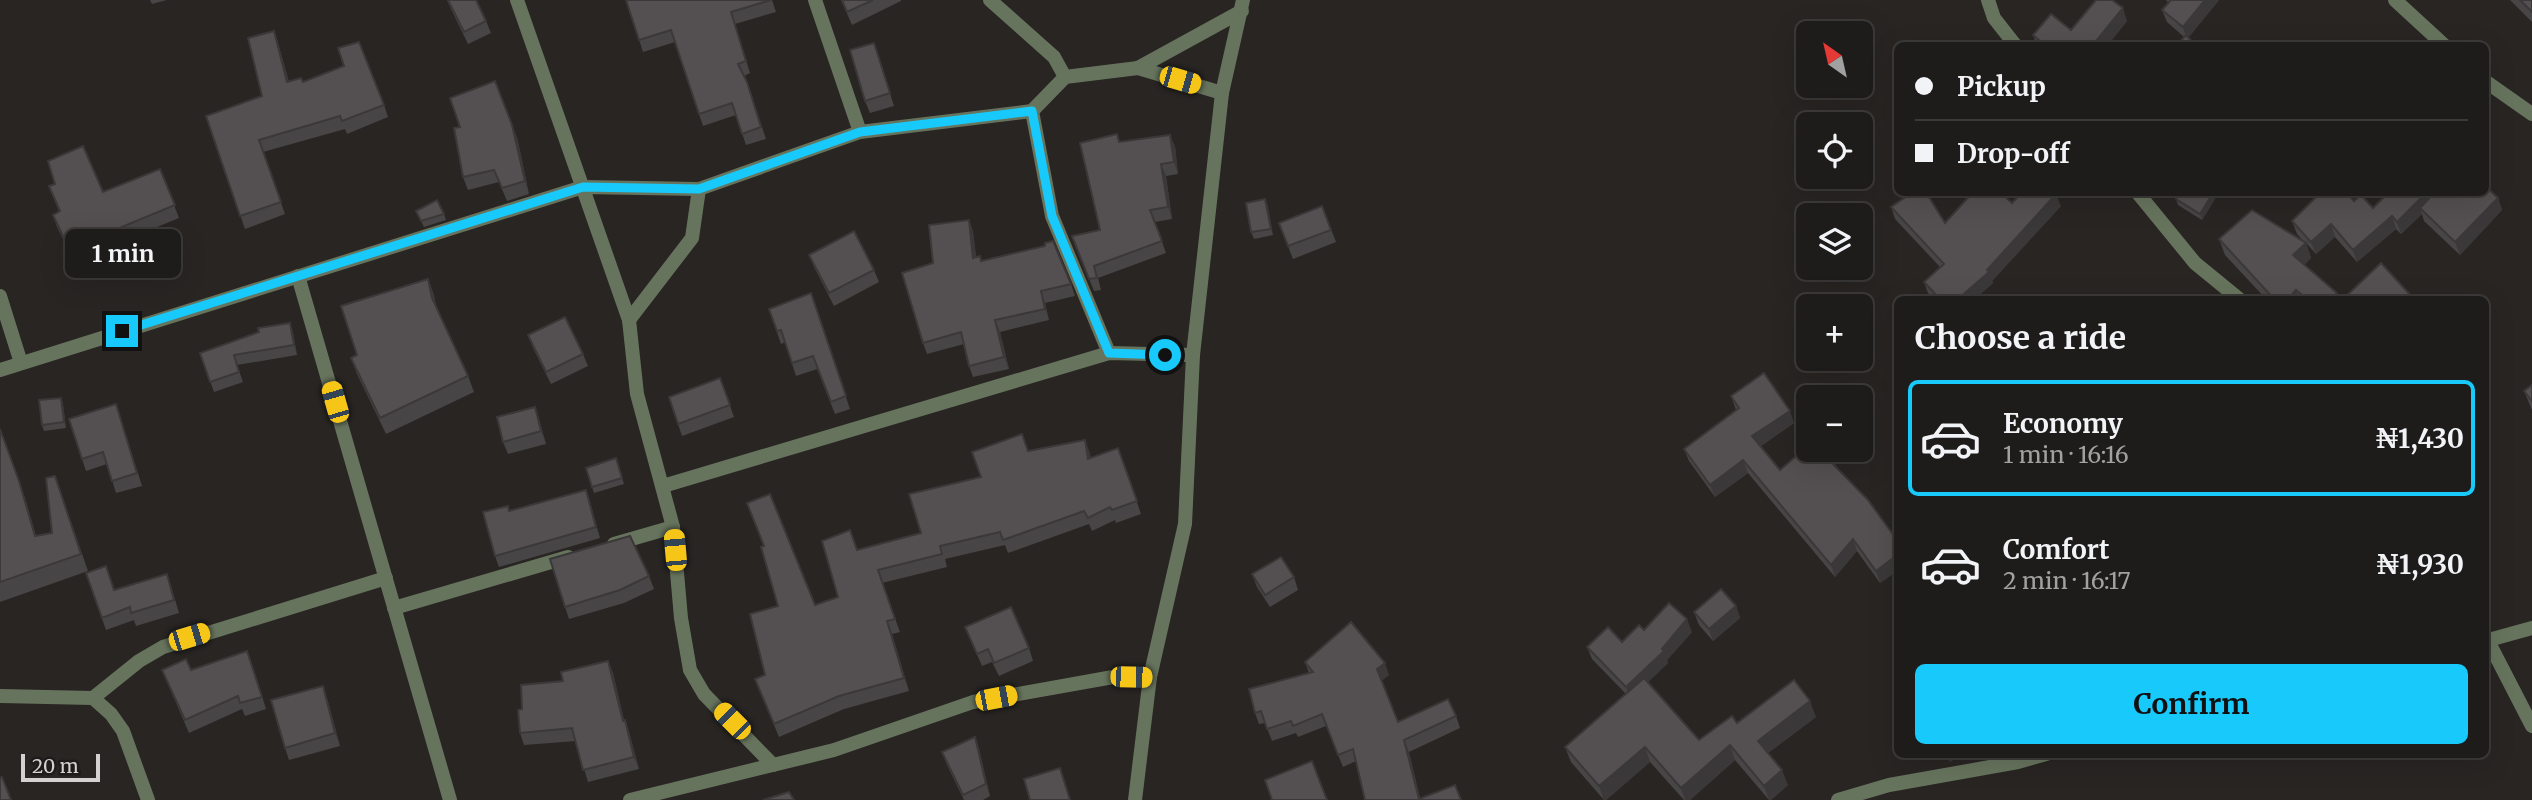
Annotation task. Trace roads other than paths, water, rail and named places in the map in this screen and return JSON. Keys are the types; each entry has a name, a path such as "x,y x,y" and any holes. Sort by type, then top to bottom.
{"street":[{"path":"517,0 629,320 637,394 673,527 681,618 690,670 704,694 774,765"},
{"path":"815,0 860,132"},
{"path":"990,0 1054,58 1065,78"},
{"path":"1988,0 1994,18 2013,42"},
{"path":"2395,0 2441,42"},
{"path":"0,370 583,187 699,189 860,132 1032,111 1065,78 1138,68 1242,5"},
{"path":"1135,800 1150,677 1185,524 1193,355 1222,93 1242,5"},
{"path":"1138,68 1222,93"},
{"path":"2489,83 2532,114"},
{"path":"1032,111 1052,216 1109,353"},
{"path":"629,320 692,238 699,189"},
{"path":"2140,196 2195,263 2235,296"},
{"path":"298,276 450,800"},
{"path":"0,296 21,363"},
{"path":"663,486 1109,353 1193,355"},
{"path":"394,608 673,527"},
{"path":"93,698 139,660 163,647 386,578"},
{"path":"2489,638 2532,628"},
{"path":"2489,645 2532,726"},
{"path":"630,800 834,750 973,702 1113,677 1150,677"},
{"path":"0,695 93,698 111,714 123,731 148,800"},
{"path":"1838,800 1889,785 2026,758"}]}
